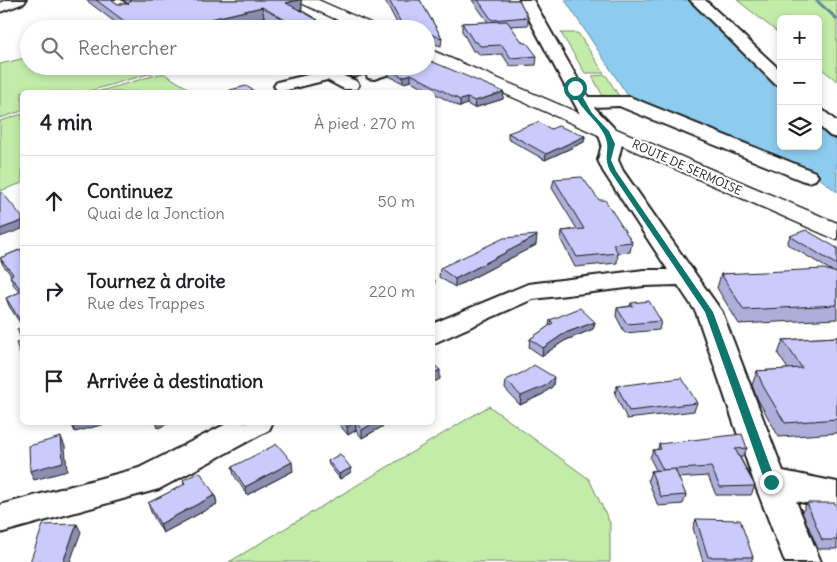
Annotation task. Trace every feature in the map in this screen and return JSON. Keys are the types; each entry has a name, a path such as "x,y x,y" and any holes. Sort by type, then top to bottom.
{"main road":[{"path":"306,0 351,20"},
{"name":"ROUTE DE SERMOISE","path":"435,59 837,232"}],"street":[{"path":"0,8 19,0"},
{"path":"112,0 125,9"},
{"path":"526,0 589,114 606,131 612,144 608,160 613,171 687,277 709,312 771,482 803,562"},
{"path":"697,0 777,76"},
{"path":"283,86 329,75 350,85"},
{"path":"583,102 624,100 636,108 808,176"},
{"path":"822,119 837,132"},
{"path":"435,334 528,292 644,278 687,277"},
{"path":"0,513 147,479 252,425"},
{"path":"771,482 837,496"}],"green space":[{"path":"737,0 837,0 837,81 822,69 822,15 777,15 777,32"},
{"path":"561,33 578,33 604,73 585,73"},
{"path":"20,59 20,75 145,75 93,90 20,90 20,112 0,118 0,64"},
{"path":"156,75 166,75 191,90 104,90"},
{"path":"606,75 620,98 604,98 592,76"},
{"path":"20,115 20,184 0,191 0,121"},
{"path":"489,406 589,479 610,523 610,562 229,562"}],"water":[{"path":"565,0 690,0 777,82 777,150 822,150 822,127 837,141 837,192 818,177 632,102"}],"building":[{"path":"96,0 112,0 118,4 128,4 131,0 298,0 286,3 318,20 285,20 262,7 206,20 123,20"},
{"path":"389,0 420,0 432,20 399,20"},
{"path":"478,0 519,0 528,17 492,20"},
{"path":"507,21 523,43 527,43 537,56 511,58 502,45 480,46 477,42 474,42 462,23"},
{"path":"435,26 442,38 435,36"},
{"path":"435,63 504,92 475,101 467,98 460,100 413,75 435,75"},
{"path":"246,86 253,90 230,90"},
{"path":"538,122 551,129 558,126 585,136 546,154 508,133"},
{"path":"582,177 599,200 605,200 632,242 613,244 618,253 577,257 562,231 584,229 554,179"},
{"path":"2,192 20,214 20,222 0,229 0,193"},
{"path":"806,230 837,248 837,265 790,236"},
{"path":"537,235 455,279 440,268 504,238"},
{"path":"20,250 20,292 19,287 10,276 13,274 0,258"},
{"path":"824,269 837,273 837,305 744,310 721,274"},
{"path":"20,292 20,320 6,298"},
{"path":"649,301 661,321 627,324 617,308 633,306 631,303"},
{"path":"580,308 595,322 565,333 543,348 530,339 553,323 550,320"},
{"path":"837,337 837,419 785,423 763,386 757,371 802,368 783,340"},
{"path":"20,342 20,354 16,343"},
{"path":"534,365 554,377 545,386 521,396 506,380 526,371"},
{"path":"435,366 440,370 435,372"},
{"path":"682,378 697,403 629,411 617,386"},
{"path":"358,425 370,425 362,430"},
{"path":"742,434 747,448 735,449 755,486 720,487 711,467 663,470 653,450 661,449 659,444"},
{"path":"61,437 63,462 30,471 29,446"},
{"path":"277,444 292,462 245,487 232,467"},
{"path":"340,454 351,468 339,474 328,461"},
{"path":"675,469 686,495 661,497 651,471"},
{"path":"200,472 215,495 160,524 148,503 185,484 183,480"},
{"path":"807,503 835,503 837,507 837,540 822,540"},
{"path":"696,519 740,520 753,557 708,557"},
{"path":"77,524 63,562 30,562 43,525"}],"waterway":[{"path":"816,0 837,19"}],"route":[{"path":"575,88 589,114 606,131 612,144 608,160 613,171 687,277 709,312 771,482"}]}
